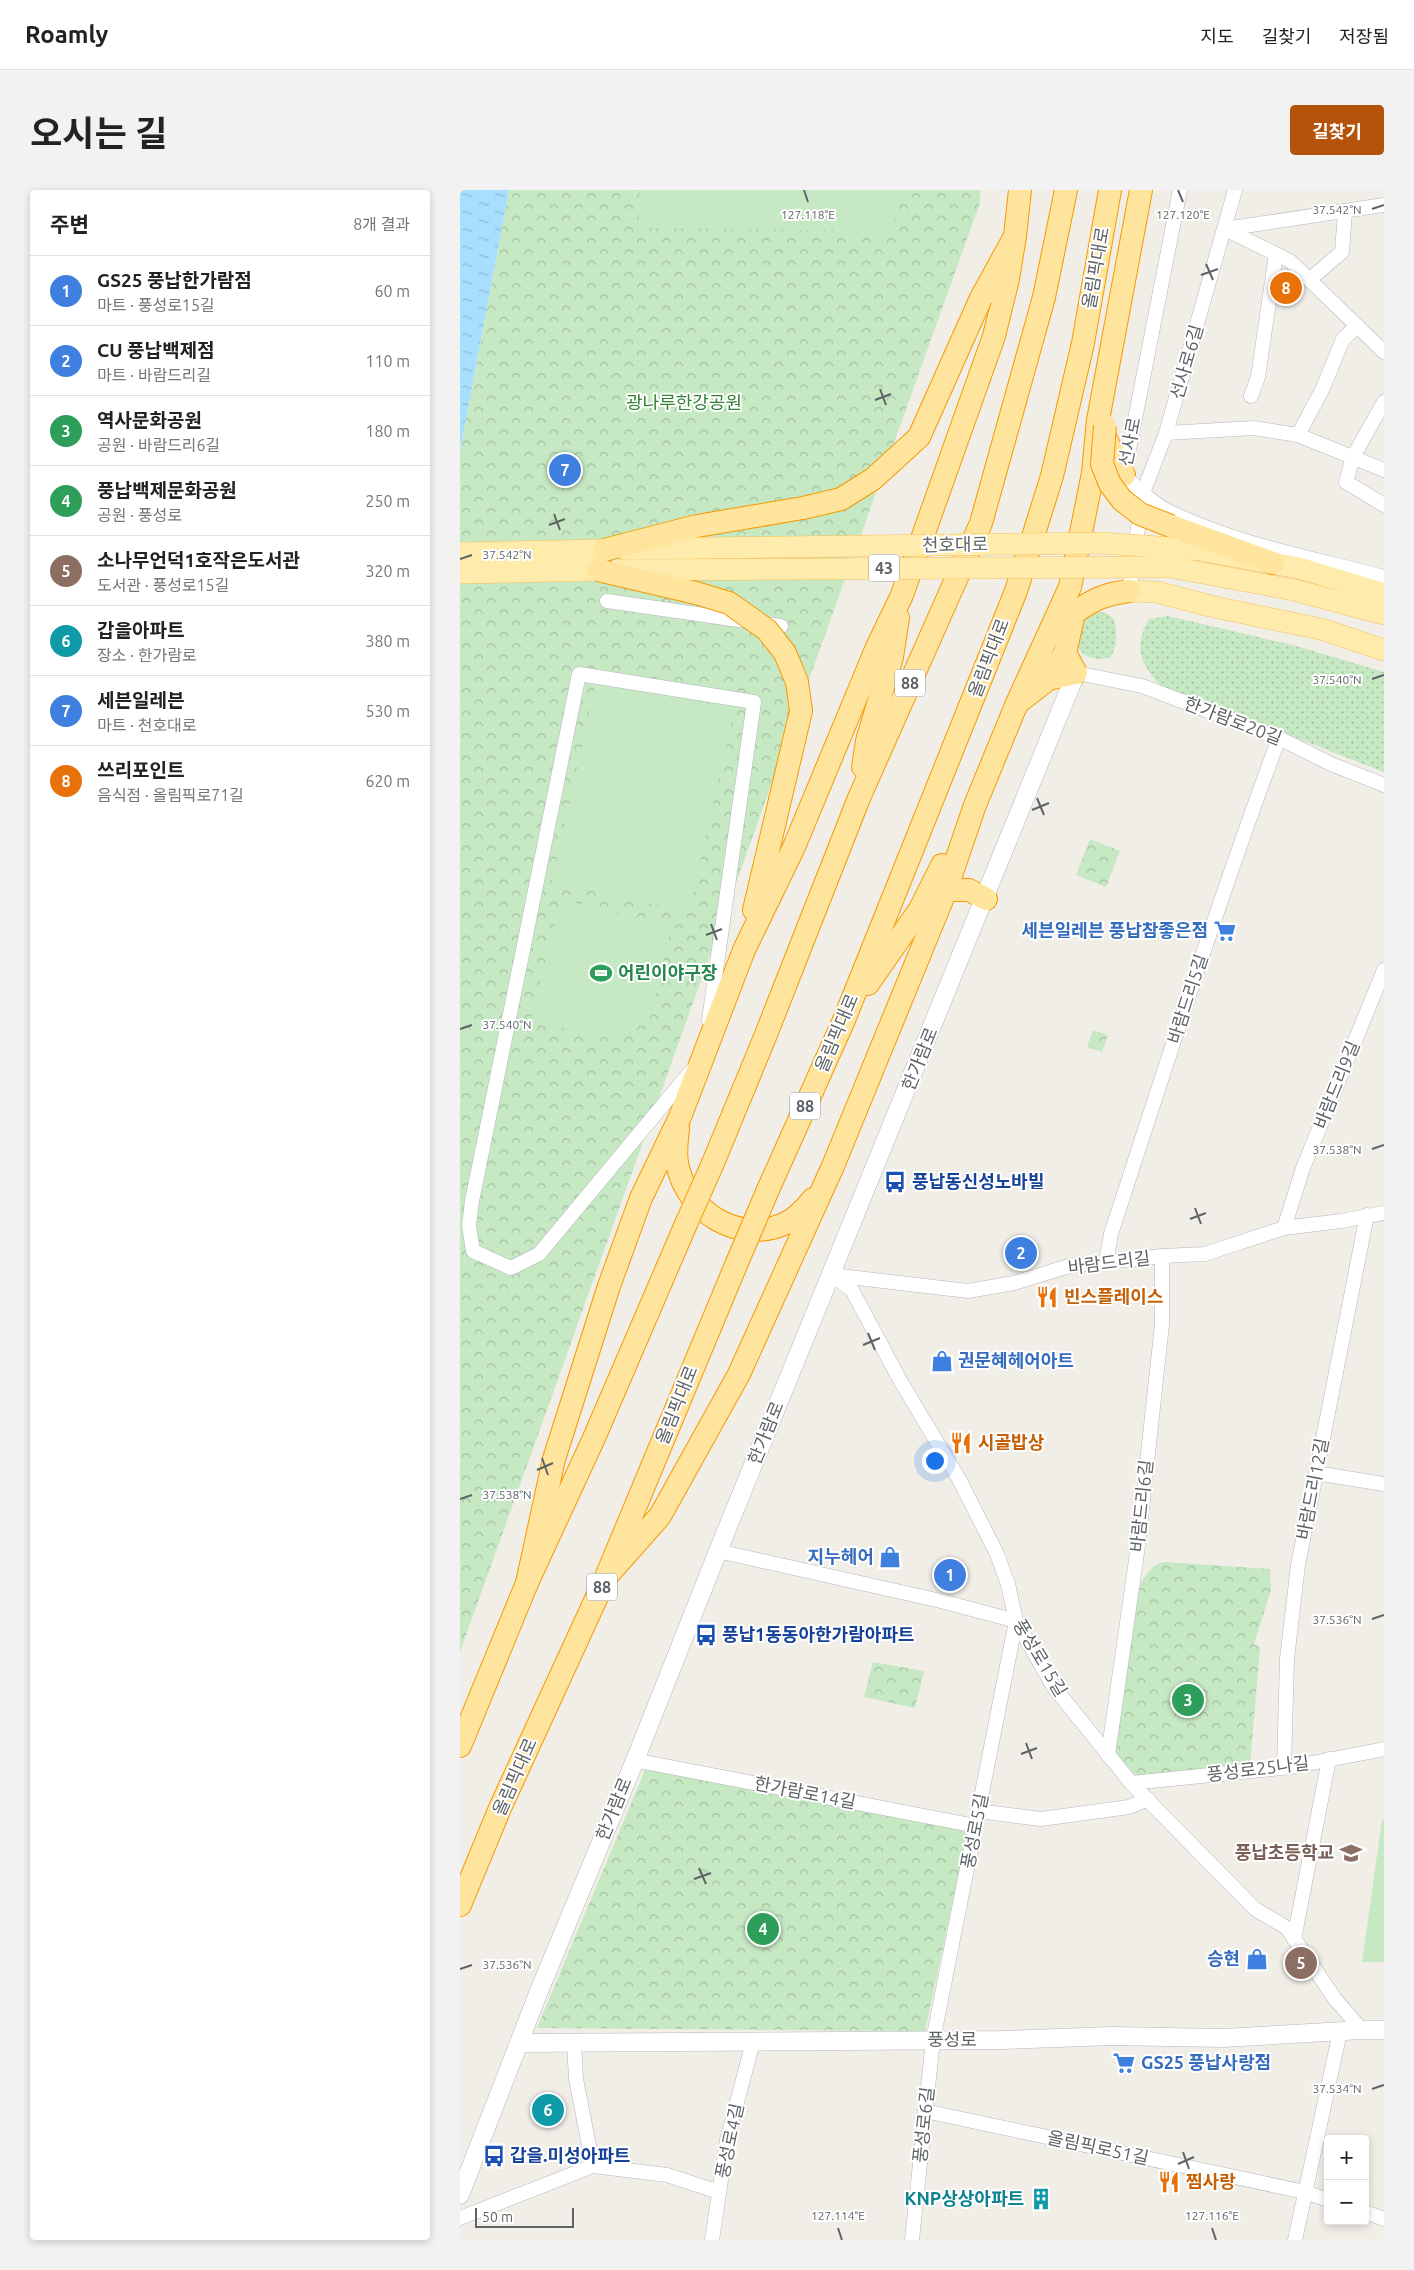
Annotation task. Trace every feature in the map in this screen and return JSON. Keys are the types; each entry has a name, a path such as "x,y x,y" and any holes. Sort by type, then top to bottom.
{"highway":[{"path":"527,1582 554,1459 606,1295 641,1198 680,1117 744,950 794,847 877,647 902,595 994,336 1008,279 1020,190"},
{"path":"601,560 697,526 803,508 842,499 873,479 919,437 981,298 1016,228 1028,190"},
{"name":"88","path":"460,1746 527,1582 594,1438 713,1163 766,1037 859,798 981,523 1044,297 1066,190"},
{"name":"올림픽대로","path":"460,1905 500,1808 606,1577 767,1192 844,1020 1018,583 1054,467 1083,343 1110,190"},
{"path":"606,1577 660,1516 739,1374 833,1166 946,890 975,804 1017,703 1070,587 1102,423 1141,190"},
{"path":"1153,190 1102,423 1102,464 1110,484 1122,500 1140,514 1273,563"},
{"path":"1102,423 1110,449 1124,475"},
{"path":"601,560 729,603 767,630 785,653 797,682 801,711 744,950"},
{"path":"1017,703 1048,679 1065,653 1074,613 1070,587"},
{"path":"1074,613 1093,599 1110,593 1129,591"},
{"path":"859,798 867,741 892,657 902,595"},
{"path":"1048,679 1076,673 1065,653"},
{"path":"844,1020 920,909 949,850 975,804"},
{"path":"946,890 969,890 986,899"},
{"path":"680,1117 676,1144 677,1162 682,1181 703,1210 714,1220 725,1225 753,1230 770,1229 786,1224 802,1212 813,1200 833,1166"}],"main road":[{"name":"천호대로","path":"460,573 601,560 1093,543 1171,558 1384,614"},
{"name":"천호대로","path":"1171,558 1200,550 1299,568 1384,594"},
{"name":"천호대로","path":"460,553 601,560"},
{"path":"1129,591 1157,592 1210,606 1324,630 1384,650"}],"street":[{"name":"선사로","path":"1180,190 1124,475 1142,493 1168,510 1240,539 1384,577"},
{"name":"선사로6길","path":"1129,591 1142,493 1166,433 1236,190"},
{"path":"1225,229 1384,205"},
{"path":"1309,280 1342,252 1345,211"},
{"path":"1225,229 1290,261 1384,352"},
{"path":"1251,396 1258,377 1276,254"},
{"path":"1298,435 1323,388 1343,339 1357,326"},
{"path":"1384,402 1353,457 1346,482 1384,505"},
{"path":"1166,433 1254,428 1298,435 1384,470"},
{"path":"607,601 781,626"},
{"name":"한가람로20길","path":"1076,673 1142,686 1279,738 1331,764 1384,784"},
{"name":"한가람로","path":"460,2195 539,1991 986,899 1076,673"},
{"path":"579,674 754,702 703,1055 539,1254 510,1268 473,1251 469,1226 472,1201 579,674"},
{"name":"바람드리5길","path":"1106,1262 1111,1234 1175,1037 1244,834 1279,738"},
{"name":"바람드리9길","path":"1284,1228 1303,1168 1384,970"},
{"name":"바람드리길","path":"831,1275 968,1291 1014,1283 1069,1266 1162,1256 1205,1254 1284,1228 1341,1221 1384,1213"},
{"name":"바람드리12길","path":"1284,1767 1287,1659 1298,1565 1367,1215"},
{"name":"바람드리6길","path":"1108,1755 1138,1546 1162,1324 1162,1256"},
{"name":"풍성로15길","path":"831,1275 852,1290 901,1382 959,1479 996,1554 1008,1584 1016,1622 1053,1686 1131,1783 1254,1909 1286,1928 1335,1999 1362,2030"},
{"path":"1316,1473 1384,1484"},
{"path":"718,1551 941,1601 1016,1622"},
{"name":"풍성로5길","path":"933,2040 1016,1622"},
{"name":"풍성로25나길","path":"1131,1783 1284,1767 1384,1749"},
{"name":"한가람로14길","path":"634,1760 976,1826"},
{"path":"1294,1939 1329,1760"},
{"path":"978,1811 1041,1819 1129,1807 1148,1799"},
{"name":"풍성로","path":"519,2043 1002,2040 1112,2036 1223,2038 1384,2030"},
{"path":"1295,2240 1340,2032"},
{"name":"풍성로6길","path":"912,2240 933,2040"},
{"name":"풍성로4길","path":"712,2240 727,2140 753,2042"},
{"path":"574,2043 576,2079 594,2166"},
{"name":"올림픽로51길","path":"925,2111 1305,2192 1324,2199"},
{"path":"460,2218 594,2166 667,2175 719,2192"},
{"path":"1369,2213 1384,2219"}],"green space":[{"name":"광나루한강공원","path":"509,190 980,190 980,203 460,1652 460,452"},
{"path":"640,190 898,190 893,231 638,228"},
{"path":"1093,611 1106,613 1114,619 1116,629 1115,648 1111,657 1105,659 1087,656 1078,648 1076,642 1076,635 1083,616"},
{"path":"1168,616 1293,645 1384,672 1384,772 1160,685 1144,662 1140,646 1144,629 1149,619"},
{"path":"597,680 734,710 689,912 552,882"},
{"path":"1090,839 1120,851 1106,887 1076,875"},
{"name":"어린이야구장","path":"561,899 671,928 650,1018 599,1039 531,1018"},
{"path":"1093,1030 1108,1035 1102,1052 1087,1047"},
{"path":"1165,1562 1270,1569 1271,1590 1254,1644 1260,1647 1250,1765 1137,1777 1114,1752 1135,1599 1142,1581 1149,1571"},
{"path":"873,1662 924,1671 915,1708 864,1697"},
{"path":"646,1768 968,1830 925,2031 537,2028"},
{"path":"1384,1819 1384,1962 1362,1962 1382,1820"}],"water":[{"path":"460,190 509,190 460,451"}],"place":[{"name":"쓰리포인트","path":"1286,288"},
{"name":"세븐일레븐","path":"565,470"},
{"name":"세븐일레븐 풍납참좋은점","path":"1225,931"},
{"name":"어린이야구장","path":"601,973"},
{"name":"풍납동신성노바빌","path":"895,1182"},
{"name":"CU 풍납백제점","path":"1021,1253"},
{"name":"빈스플레이스","path":"1047,1297"},
{"name":"권문혜헤어아트","path":"942,1361"},
{"name":"시골밥상","path":"961,1443"},
{"name":"지누헤어","path":"890,1557"},
{"name":"GS25 풍납한가람점","path":"950,1575"},
{"name":"풍납1동동아한가람아파트","path":"706,1635"},
{"name":"역사문화공원","path":"1188,1700"},
{"name":"풍납초등학교","path":"1351,1853"},
{"name":"풍납백제문화공원","path":"763,1929"},
{"name":"승현","path":"1257,1959"},
{"name":"소나무언덕1호작은도서관","path":"1301,1963"},
{"name":"GS25 풍납사랑점","path":"1124,2063"},
{"name":"갑을아파트","path":"548,2110"},
{"name":"갑을.미성아파트","path":"494,2156"},
{"name":"찜사랑","path":"1169,2182"},
{"name":"KNP상상아파트","path":"1041,2199"}]}
